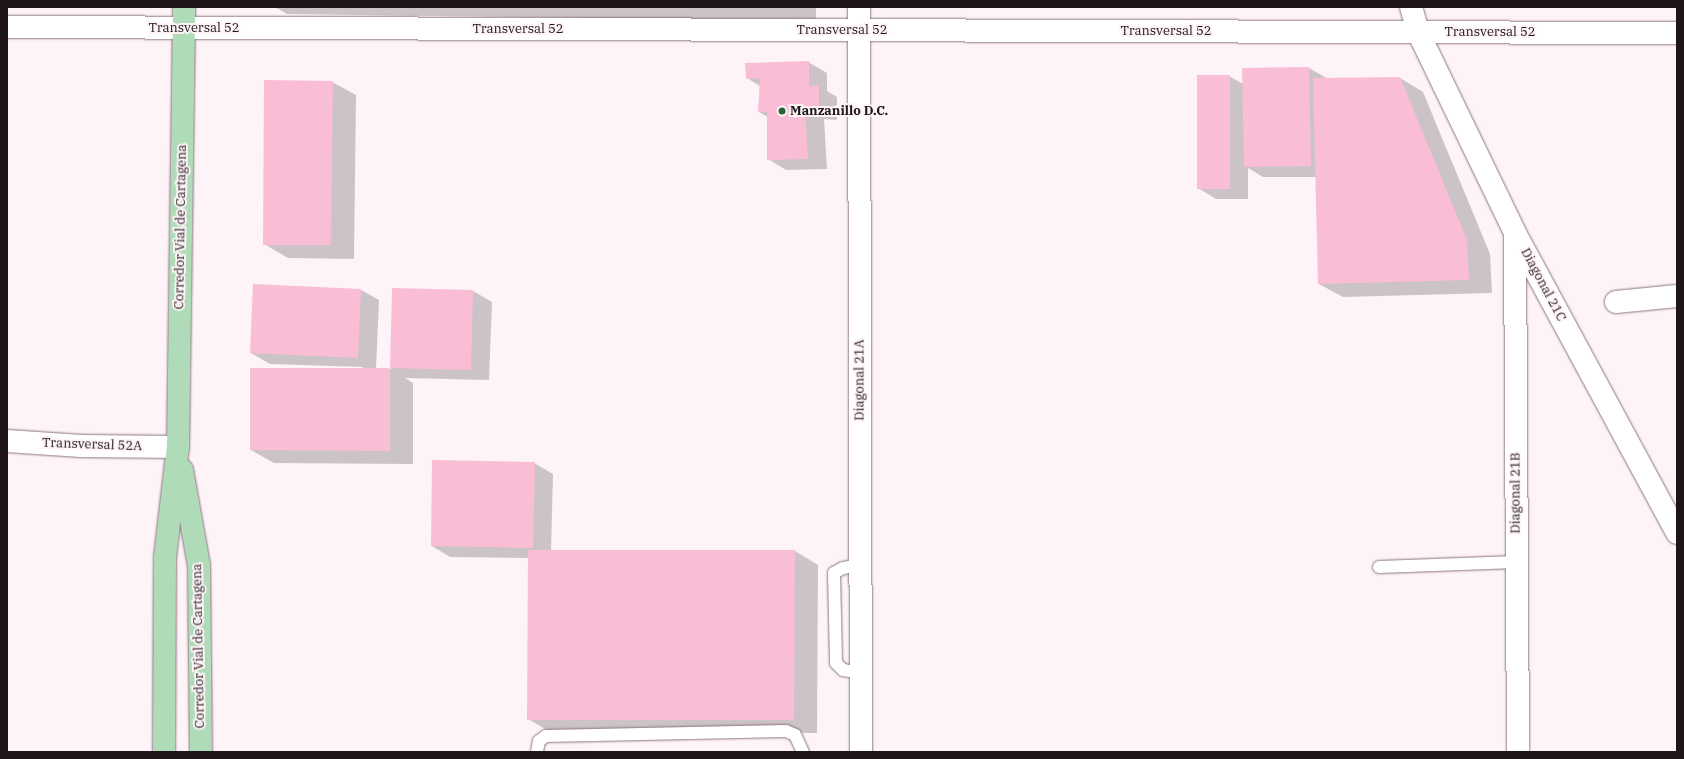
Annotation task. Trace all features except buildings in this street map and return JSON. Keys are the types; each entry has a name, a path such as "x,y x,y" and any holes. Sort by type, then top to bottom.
{"main road":[{"name":"Corredor Vial de Cartagena","path":"164,752 165,557 178,447 184,17"},
{"name":"Corredor Vial de Cartagena","path":"178,447 199,565 201,752"}],"street":[{"name":"Diagonal 21A","path":"859,7 861,752"},
{"path":"1410,7 1418,32"},
{"name":"Transversal 52","path":"7,27 184,17 859,30 1677,33"},
{"name":"Diagonal 21C","path":"1418,32 1515,233 1677,533"},
{"name":"Diagonal 21B","path":"1515,233 1518,752"},
{"path":"1616,302 1677,296"},
{"name":"Transversal 52A","path":"7,441 81,446 178,447"}],"lane":[{"path":"1379,567 1517,562"},
{"path":"537,752 539,741 546,736 786,731 795,735 803,752"}],"place":[{"name":"Manzanillo D.C.","path":"782,111"}]}
